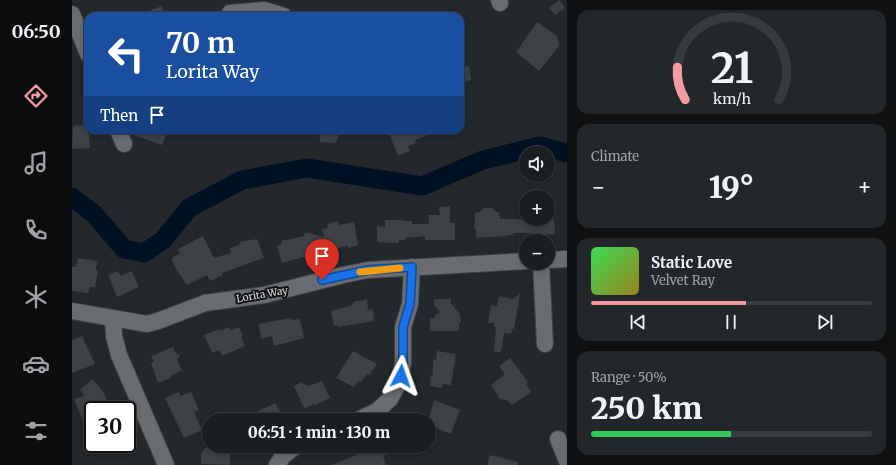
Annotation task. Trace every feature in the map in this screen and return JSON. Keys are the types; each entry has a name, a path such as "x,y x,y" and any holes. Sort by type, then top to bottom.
{"street":[{"path":"228,10 264,10 271,12"},
{"path":"72,14 84,44"},
{"path":"555,260 567,259"},
{"name":"Lorita Way","path":"72,311 147,324 205,303 264,294 368,270 519,261"},
{"path":"373,413 390,399 399,381 403,364 403,327 410,304 412,267"},
{"path":"541,270 545,344"},
{"path":"113,318 114,336 119,355 166,465"},
{"path":"558,440 567,461"},
{"path":"277,465 287,453"}],"building":[{"path":"559,0 565,8 555,15 549,8"},
{"path":"162,6 164,12 146,12"},
{"path":"537,22 557,36 559,46 539,71 516,52"},
{"path":"469,66 471,80 464,82 464,67"},
{"path":"84,125 84,134 89,134 90,148 72,149 73,126"},
{"path":"130,134 167,134 162,145"},
{"path":"319,134 338,134 338,138 336,142 320,142"},
{"path":"390,134 430,134 415,140 416,143 408,146 410,151 398,156"},
{"path":"450,206 450,223 455,223 455,240 425,240 425,236 405,238 405,240 399,240 399,243 377,242 377,226 385,227 385,220 403,220 412,221 412,224 429,224 428,215 440,215 439,207"},
{"path":"484,208 492,208 496,212 499,212 500,219 519,219 519,226 554,226 555,234 513,233 513,235 506,236 476,238 476,229 474,229 475,213 480,212"},
{"path":"338,221 338,225 354,222 358,245 348,248 348,245 282,263 277,246 282,244 281,241 304,236 304,234 308,233 324,237 322,229 328,228 327,224"},
{"path":"203,236 214,258 231,253 230,248 239,245 240,242 257,239 264,258 222,273 223,275 210,281 207,275 187,285 172,261 173,257 180,254 178,249"},
{"path":"78,258 97,261 96,270 98,271 95,287 90,287 88,293 72,291 72,267 76,267"},
{"path":"118,271 120,276 132,271 139,287 117,297 108,275"},
{"path":"520,294 514,329 512,329 511,334 504,333 501,352 494,352 496,327 494,327 494,323 488,323 491,305 497,306 499,296 513,299"},
{"path":"367,299 368,310 373,309 374,321 338,327 338,325 334,326 331,311 353,305 353,302"},
{"path":"434,299 451,299 451,303 460,315 461,321 459,324 459,331 430,331 430,319 435,318 435,315 440,312 434,305"},
{"path":"291,318 292,320 300,319 304,338 274,346 272,336 261,339 259,324"},
{"path":"229,327 230,330 239,327 245,346 222,356 219,350 212,353 204,335"},
{"path":"82,336 95,364 72,373 72,340"},
{"path":"173,347 175,352 180,355 177,360 182,370 170,376 171,378 158,383 151,363 154,362 151,356"},
{"path":"353,351 377,364 370,375 367,374 361,382 358,381 354,387 336,378"},
{"path":"437,351 456,354 451,385 443,384 442,388 430,386 431,375 433,375 433,359 436,360"},
{"path":"510,358 528,382 526,384 531,392 512,405 507,400 500,399 491,385 505,374 499,366"},
{"path":"92,379 102,390 108,401 84,401 84,417 82,418 74,399 85,396 80,390"},
{"path":"322,381 330,398 304,408 294,386 302,382 303,384 309,386"},
{"path":"179,392 180,396 191,392 199,410 194,412 202,430 184,438 165,398"},
{"path":"434,400 460,410 451,434 436,428 436,413 430,413"},
{"path":"275,403 281,413 254,413"},
{"path":"202,453 230,453 230,465 201,464"},
{"path":"389,453 383,456 386,465 332,465 358,454"},
{"path":"490,455 518,462 518,465 487,465"}],"waterway":[{"path":"72,197 94,214 124,249 144,253 163,240 189,208 242,180 307,168 422,186 483,160 540,146 567,153"}],"slow traffic":[{"path":"360,272 400,268"}],"route":[{"path":"322,280 368,270 412,267 410,304 403,327 403,364 401,376"}]}
